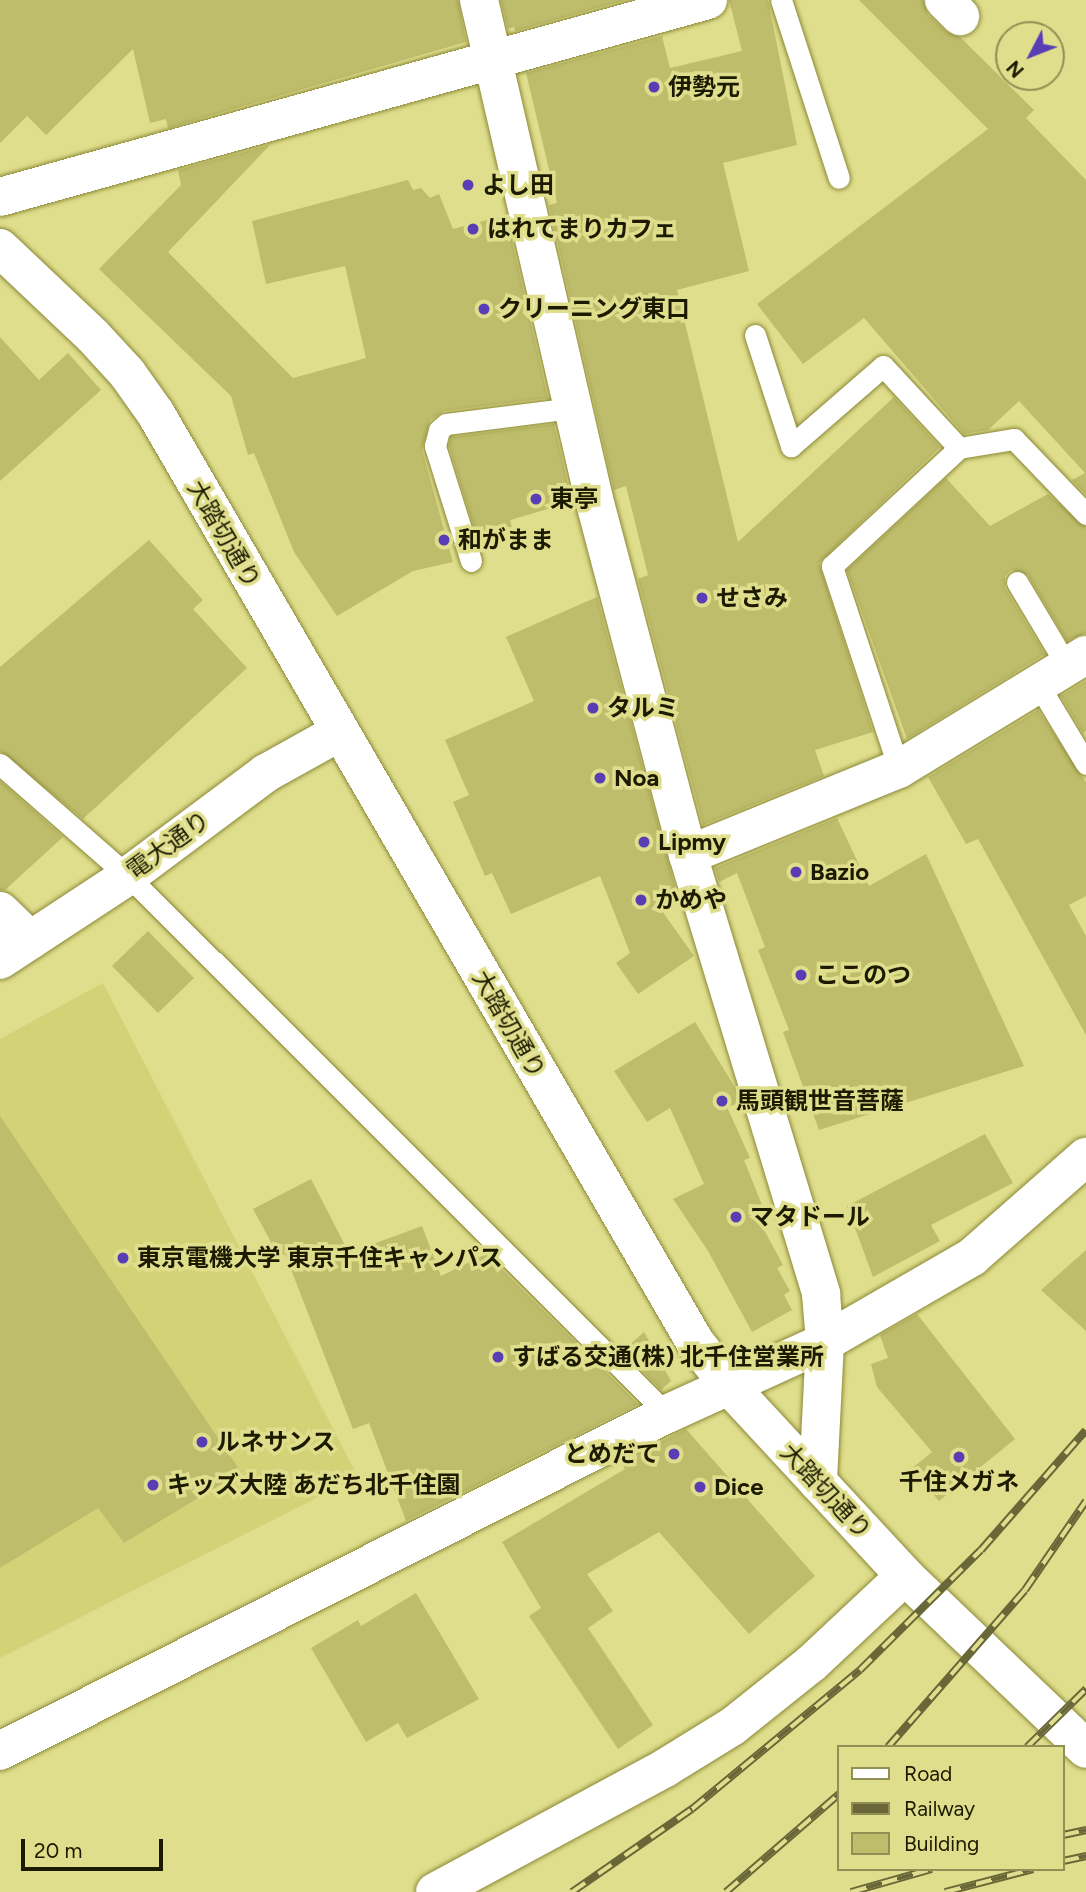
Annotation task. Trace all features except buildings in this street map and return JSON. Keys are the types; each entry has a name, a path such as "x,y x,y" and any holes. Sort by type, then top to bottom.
{"street":[{"path":"479,0 573,408 688,855 821,1294 825,1342 818,1482"},
{"path":"0,197 494,63 708,0"},
{"name":"大踏切通り","path":"0,248 127,373 156,414 338,733 695,1342 731,1388 905,1576 1086,1749"},
{"path":"688,855 899,769 1064,668"},
{"name":"電大通り","path":"15,950 128,876 266,774 338,733"},
{"path":"0,911 15,950"},
{"path":"0,1751 667,1414 731,1388 825,1342 972,1257 1086,1157"},
{"path":"435,1892 654,1775 733,1726 812,1663 905,1576"}],"lane":[{"path":"781,0 839,178"},
{"path":"755,335 791,446 883,366 959,448"},
{"path":"471,561 435,446 439,430 446,424 573,408"},
{"path":"899,769 832,566 959,448 1014,439 1086,514"},
{"path":"1017,582 1064,668 1086,764"},
{"path":"0,764 128,876 667,1414"}],"shaded area":[{"name":"東京電機大学 東京千住キャンパス","path":"103,983 358,1477 0,1658 0,1039"}],"railway":[{"path":"572,1892 692,1809 860,1670 981,1550 1086,1430"},
{"path":"890,1745 1025,1590 1086,1501"},
{"path":"1029,1745 1086,1689"},
{"path":"726,1892 838,1795"},
{"path":"1065,1835 1086,1830"},
{"path":"1065,1861 1086,1856"},
{"path":"851,1892 925,1871"},
{"path":"945,1892 1025,1871"}],"place":[{"name":"伊勢元","path":"654,87"},
{"name":"よし田","path":"468,185"},
{"name":"はれてまりカフェ","path":"473,229"},
{"name":"クリーニング東口","path":"484,309"},
{"name":"東亭","path":"536,499"},
{"name":"和がまま","path":"444,540"},
{"name":"せさみ","path":"702,598"},
{"name":"タルミ","path":"593,708"},
{"name":"Noa","path":"600,778"},
{"name":"Lipmy","path":"644,842"},
{"name":"Bazio","path":"796,872"},
{"name":"かめや","path":"641,900"},
{"name":"ここのつ","path":"801,975"},
{"name":"馬頭観世音菩薩","path":"722,1101"},
{"name":"マタドール","path":"736,1217"},
{"name":"東京電機大学 東京千住キャンパス","path":"123,1258"},
{"name":"すばる交通(株) 北千住営業所","path":"498,1357"},
{"name":"ルネサンス","path":"202,1442"},
{"name":"とめだて","path":"674,1454"},
{"name":"千住メガネ","path":"959,1457"},
{"name":"キッズ大陸 あだち北千住園","path":"153,1485"},
{"name":"Dice","path":"700,1487"}]}
